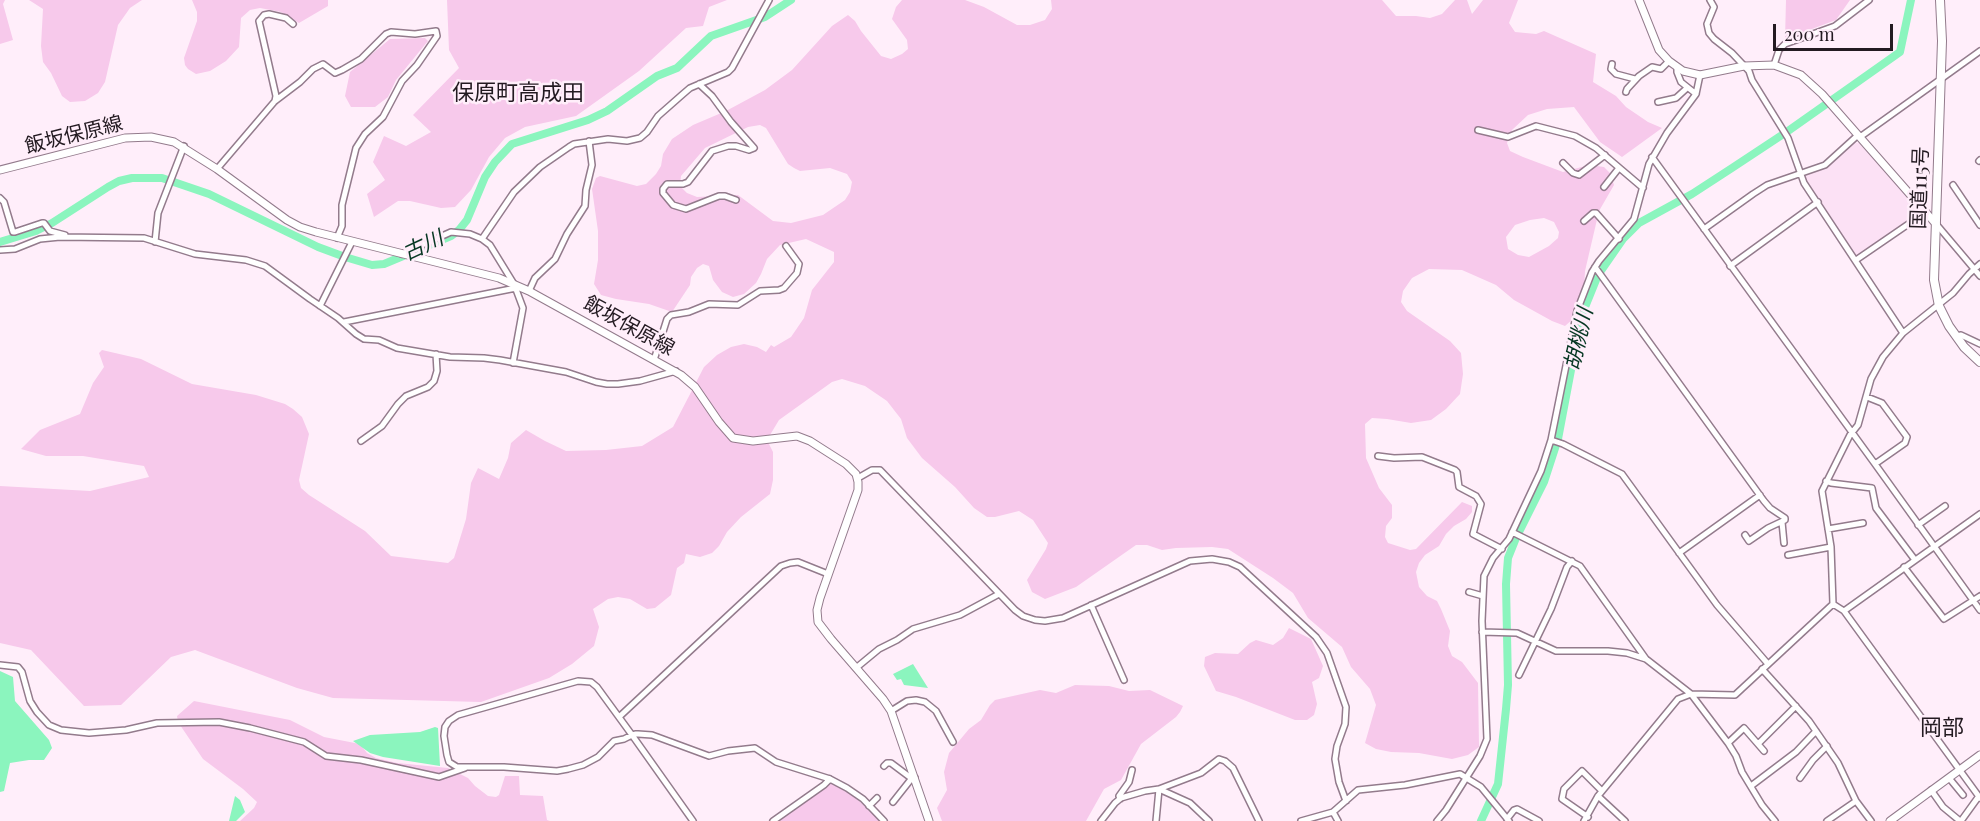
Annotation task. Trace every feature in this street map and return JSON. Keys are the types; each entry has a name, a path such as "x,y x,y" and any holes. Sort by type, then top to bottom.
{"highway":[{"name":"国道115号","path":"1940,0 1941,80 1934,273 1939,306 1956,336 1980,362"}],"main road":[{"path":"1639,0 1656,44 1677,68 1700,75 1744,66 1774,65 1801,75 1812,84 1936,224"},
{"name":"飯坂保原線","path":"0,170 132,137 161,138 184,146 287,220 316,232 529,291 676,371 695,387 719,422 734,438 753,441 789,435 802,437 846,464 858,478"},
{"path":"858,478 858,490 817,609 818,622 891,711 929,821"},
{"path":"1890,821 1900,818 1931,790 1980,755"}],"street":[{"path":"482,239 513,192 537,170 574,144 608,139 627,141 640,138 668,106 690,88 725,74 732,68 769,0"},
{"path":"1710,0 1714,9 1707,24 1708,30 1714,39 1732,52 1749,71 1752,80 1785,131 1804,183 1903,333"},
{"path":"1774,65 1779,50 1785,44 1835,26 1869,0"},
{"path":"275,101 276,96 259,21 264,15 269,14 286,18 293,24"},
{"path":"217,169 275,101 322,64 335,72 352,65 366,55 387,34 436,31 438,34 417,65 402,81 383,117 365,134 356,148 342,205 342,226 337,238"},
{"path":"1704,229 1756,192 1800,172 1805,173 1825,165 1859,136 1980,51"},
{"path":"1626,92 1635,79 1652,67 1663,68 1669,61"},
{"path":"1612,64 1611,69 1616,74 1635,79"},
{"path":"1677,68 1679,79 1696,94"},
{"path":"1437,821 1483,749 1488,734 1482,632 1485,572 1512,532 1536,484 1551,440 1575,320 1595,267 1636,215 1652,158 1696,94 1700,75"},
{"path":"699,84 712,96 754,149 728,146 711,151 688,182 667,184 663,193 673,205 686,209 719,196 736,200"},
{"path":"1658,102 1676,98 1687,88"},
{"path":"1478,130 1508,137 1536,126 1575,136 1596,148 1643,188"},
{"path":"529,291 534,278 555,259 567,234 585,206 592,165 589,141"},
{"path":"156,242 158,213 184,146"},
{"path":"1563,163 1573,173 1579,175 1605,155"},
{"path":"1652,158 1980,610"},
{"path":"1604,187 1619,168"},
{"path":"1953,185 1980,225"},
{"path":"0,198 4,202 13,232 42,222 50,231 75,238"},
{"path":"1730,266 1818,202"},
{"path":"1856,260 1926,212"},
{"path":"1584,221 1596,213 1619,239"},
{"path":"1936,224 1980,276"},
{"path":"402,254 451,232 465,233 482,239 495,251 515,286 523,308 513,363"},
{"path":"0,250 15,249 39,239 60,237 144,238 205,256 246,260 265,266 344,322 364,339 379,340 397,348 450,357 484,357 566,372 596,382 612,384 640,381 676,371"},
{"path":"321,306 352,242"},
{"path":"654,360 667,319 671,315 686,313 709,304 734,306 760,291 784,288 797,273 799,264 786,246"},
{"path":"1602,790 1582,771 1564,789 1562,799 1586,819 1602,790 1678,699 1690,694 1735,695 1833,604 1831,548 1821,492 1860,418 1879,362 1903,333 1939,306 1980,264"},
{"path":"1595,267 1760,495 1770,508 1785,518 1782,522 1784,543"},
{"path":"344,322 515,286"},
{"path":"1956,336 1961,335 1980,344"},
{"path":"361,441 382,426 406,396 428,387 434,381 437,371 436,354"},
{"path":"1867,397 1882,402 1907,437 1905,443 1875,464"},
{"path":"1551,440 1622,474 1717,605 1768,664"},
{"path":"1377,456 1422,457 1455,470 1459,487 1476,496 1481,504 1473,534 1502,549"},
{"path":"858,478 872,470 880,470 999,594 1023,616 1041,621 1063,618 1190,561 1212,559 1240,567 1316,637 1327,653 1346,707 1346,724 1337,746 1335,759 1339,782 1346,801"},
{"path":"1826,481 1872,488 1876,508 1915,560"},
{"path":"1679,553 1760,495"},
{"path":"1918,525 1945,506"},
{"path":"1844,611 1980,514"},
{"path":"1745,535 1749,541 1782,522"},
{"path":"1828,529 1863,523"},
{"path":"1512,532 1582,568 1646,659 1690,694 1728,743 1742,772 1775,821"},
{"path":"1788,555 1831,548"},
{"path":"1519,675 1572,561"},
{"path":"619,717 781,566 790,562 798,562 828,574"},
{"path":"1904,567 1944,619 1980,596"},
{"path":"1468,592 1483,596"},
{"path":"855,668 879,649 913,629 960,615 999,594"},
{"path":"1833,604 1844,611 1979,797 1960,821 1943,807 1931,790"},
{"path":"1091,605 1124,680"},
{"path":"1482,632 1513,632 1556,651 1608,651 1627,653 1646,659"},
{"path":"0,665 18,667 22,672 30,701 37,712 44,721 61,730 89,733 126,730 157,723 219,722 304,742 326,756 361,760 439,777 469,767"},
{"path":"1762,669 1796,706 1827,746 1838,763 1856,801 1871,821"},
{"path":"693,821 632,735 619,717 593,683 582,681 454,717 447,722 444,736 447,755 454,766 557,771 583,765 598,757 614,741 632,735 638,734 652,735 709,756 755,748 776,762 830,779 852,791 884,821"},
{"path":"891,711 907,701 926,702 936,711 953,742"},
{"path":"1758,744 1796,706"},
{"path":"1728,743 1744,728 1764,751"},
{"path":"1751,786 1796,752 1816,731"},
{"path":"1800,778 1827,746"},
{"path":"1101,821 1120,799 1159,789 1201,773 1219,759 1224,760 1235,771 1258,821"},
{"path":"884,766 891,763 914,778 893,802"},
{"path":"1120,799 1119,795 1129,782 1132,770"},
{"path":"1301,821 1333,812 1360,790 1405,785 1460,774 1480,787 1508,820 1517,809 1539,821"},
{"path":"1949,778 1963,795"},
{"path":"773,821 830,779"},
{"path":"1156,821 1159,789"},
{"path":"1159,789 1190,802 1209,821"},
{"path":"1598,796 1625,821"},
{"path":"869,806 877,798"},
{"path":"1827,821 1856,801"},
{"path":"1333,812 1338,821"}],"shaded area":[{"path":"0,0 5,0 3,4 13,40 0,44"},
{"path":"29,0 142,0 130,8 118,25 105,82 98,93 85,101 70,102 62,96 43,62 41,46 43,9"},
{"path":"192,0 328,0 328,6 299,23 281,12 260,8 250,10 241,18 239,47 226,61 210,71 196,74 185,65 184,58 197,21 197,12"},
{"path":"447,0 727,0 709,7 703,26 686,28 639,71 576,116 525,127 505,138 489,157 471,190 455,207 441,208 410,201 398,201 374,217 367,194 385,180 373,162 384,136 406,146 431,132 413,115 459,68 449,50"},
{"path":"902,0 965,0 984,7 1017,25 1030,25 1045,20 1052,9 1051,0 1382,0 1396,16 1430,18 1442,14 1455,0 1467,0 1472,14 1483,0 1518,0 1509,23 1515,32 1536,34 1544,31 1596,54 1593,82 1616,96 1626,107 1648,122 1662,128 1622,157 1600,142 1574,107 1547,109 1528,115 1512,130 1507,143 1510,151 1563,172 1589,165 1604,167 1610,173 1614,185 1599,211 1585,271 1583,310 1565,326 1514,300 1496,285 1462,270 1429,269 1412,278 1403,291 1401,302 1407,311 1450,341 1461,353 1463,374 1460,394 1446,409 1431,420 1411,423 1372,418 1365,424 1366,458 1379,488 1392,505 1392,518 1386,526 1385,537 1388,543 1410,550 1416,549 1462,502 1472,506 1472,512 1466,519 1454,526 1439,546 1425,555 1416,572 1419,587 1427,596 1437,601 1441,609 1450,631 1448,646 1452,656 1462,662 1478,683 1479,747 1468,755 1452,759 1419,753 1391,752 1376,749 1365,743 1376,705 1370,689 1351,667 1342,647 1308,618 1293,593 1228,549 1212,547 1162,550 1147,545 1136,545 1076,587 1045,599 1032,592 1027,580 1048,543 1033,520 1019,511 987,517 974,508 955,487 922,458 907,438 901,419 887,401 865,386 842,379 832,382 779,420 767,440 773,452 773,480 770,494 741,517 712,553 700,557 686,554 684,563 677,568 671,595 655,608 647,609 630,599 618,597 608,599 593,609 599,627 594,646 572,664 549,678 481,702 333,698 297,688 195,650 171,657 121,705 84,706 31,650 0,643 0,486 90,491 149,477 144,466 83,456 46,456 21,449 40,430 80,414 93,383 104,367 99,353 102,350 141,359 192,384 256,395 285,404 293,409 302,417 309,434 299,480 301,488 365,531 391,556 448,563 454,558 466,519 471,483 478,468 499,479 508,458 511,443 526,430 566,451 642,446 673,427 704,367 717,355 731,347 744,344 766,352 771,345 774,347 791,337 804,318 812,290 834,262 834,252 806,239 780,245 767,259 756,283 744,294 733,297 722,292 713,280 709,266 703,264 691,277 690,285 672,312 649,304 601,295 594,284 598,260 598,231 592,189 596,178 600,176 637,186 646,184 661,166 663,154 672,139 693,125 726,111 765,90 792,70 832,26 848,15 881,56 891,59 902,54 908,49 907,40 892,19 896,7","holes":["760,125 766,128 788,164 794,168 800,171 830,168 847,174 852,182 845,200 823,215 791,223 773,221 738,195 697,197 687,193 680,186 681,176 705,148 748,127","1544,218 1554,222 1559,232 1558,238 1549,246 1529,257 1518,255 1508,249 1506,237 1515,225"]},
{"path":"1786,0 1850,0 1836,20 1785,39"},
{"path":"425,38 428,41 396,80 388,97 375,107 351,107 345,96 350,72 390,39"},
{"path":"1853,143 1859,143 1921,212 1858,257 1855,256 1805,178 1807,174 1823,168"},
{"path":"1289,628 1311,639 1323,666 1319,678 1312,682 1317,704 1314,715 1307,720 1295,720 1216,691 1204,666 1205,657 1215,653 1238,654 1256,640 1273,645 1283,638"},
{"path":"913,664 928,688 904,685 901,679 897,680 893,674"},
{"path":"0,671 13,677 15,701 49,740 52,748 44,760 10,763 4,791 0,792"},
{"path":"1075,685 1109,686 1129,691 1150,690 1183,706 1176,717 1141,744 1121,780 1104,789 1086,821 942,821 937,808 947,790 944,772 949,753 969,729 981,720 990,705 995,700 1040,690 1056,693"},
{"path":"194,701 290,720 324,737 360,744 367,753 376,758 397,763 448,768 468,778 488,796 499,795 505,776 519,776 520,795 543,796 547,820 550,821 240,821 257,802 203,759 178,722 177,716"},
{"path":"438,728 440,766 383,757 370,753 353,741 370,735 420,732"},
{"path":"826,781 853,795 880,821 769,821"},
{"path":"235,796 240,800 245,812 236,821 229,821"}],"waterway":[{"name":"古川","path":"0,242 36,231 52,223 119,181 132,178 162,178 209,194 318,247 372,265 384,264 451,236 459,230 467,220 485,177 512,144 588,120 607,111 657,76 677,68 711,36 765,17 791,0"},
{"name":"胡桃川","path":"1481,821 1498,784 1506,709 1508,558 1544,482 1558,439 1581,317 1598,275 1623,239 1639,223 1692,194 1732,168 1900,52 1911,0"}],"district":[{"name":"保原町高成田","path":"518,93"},
{"name":"岡部","path":"1942,728"}]}
